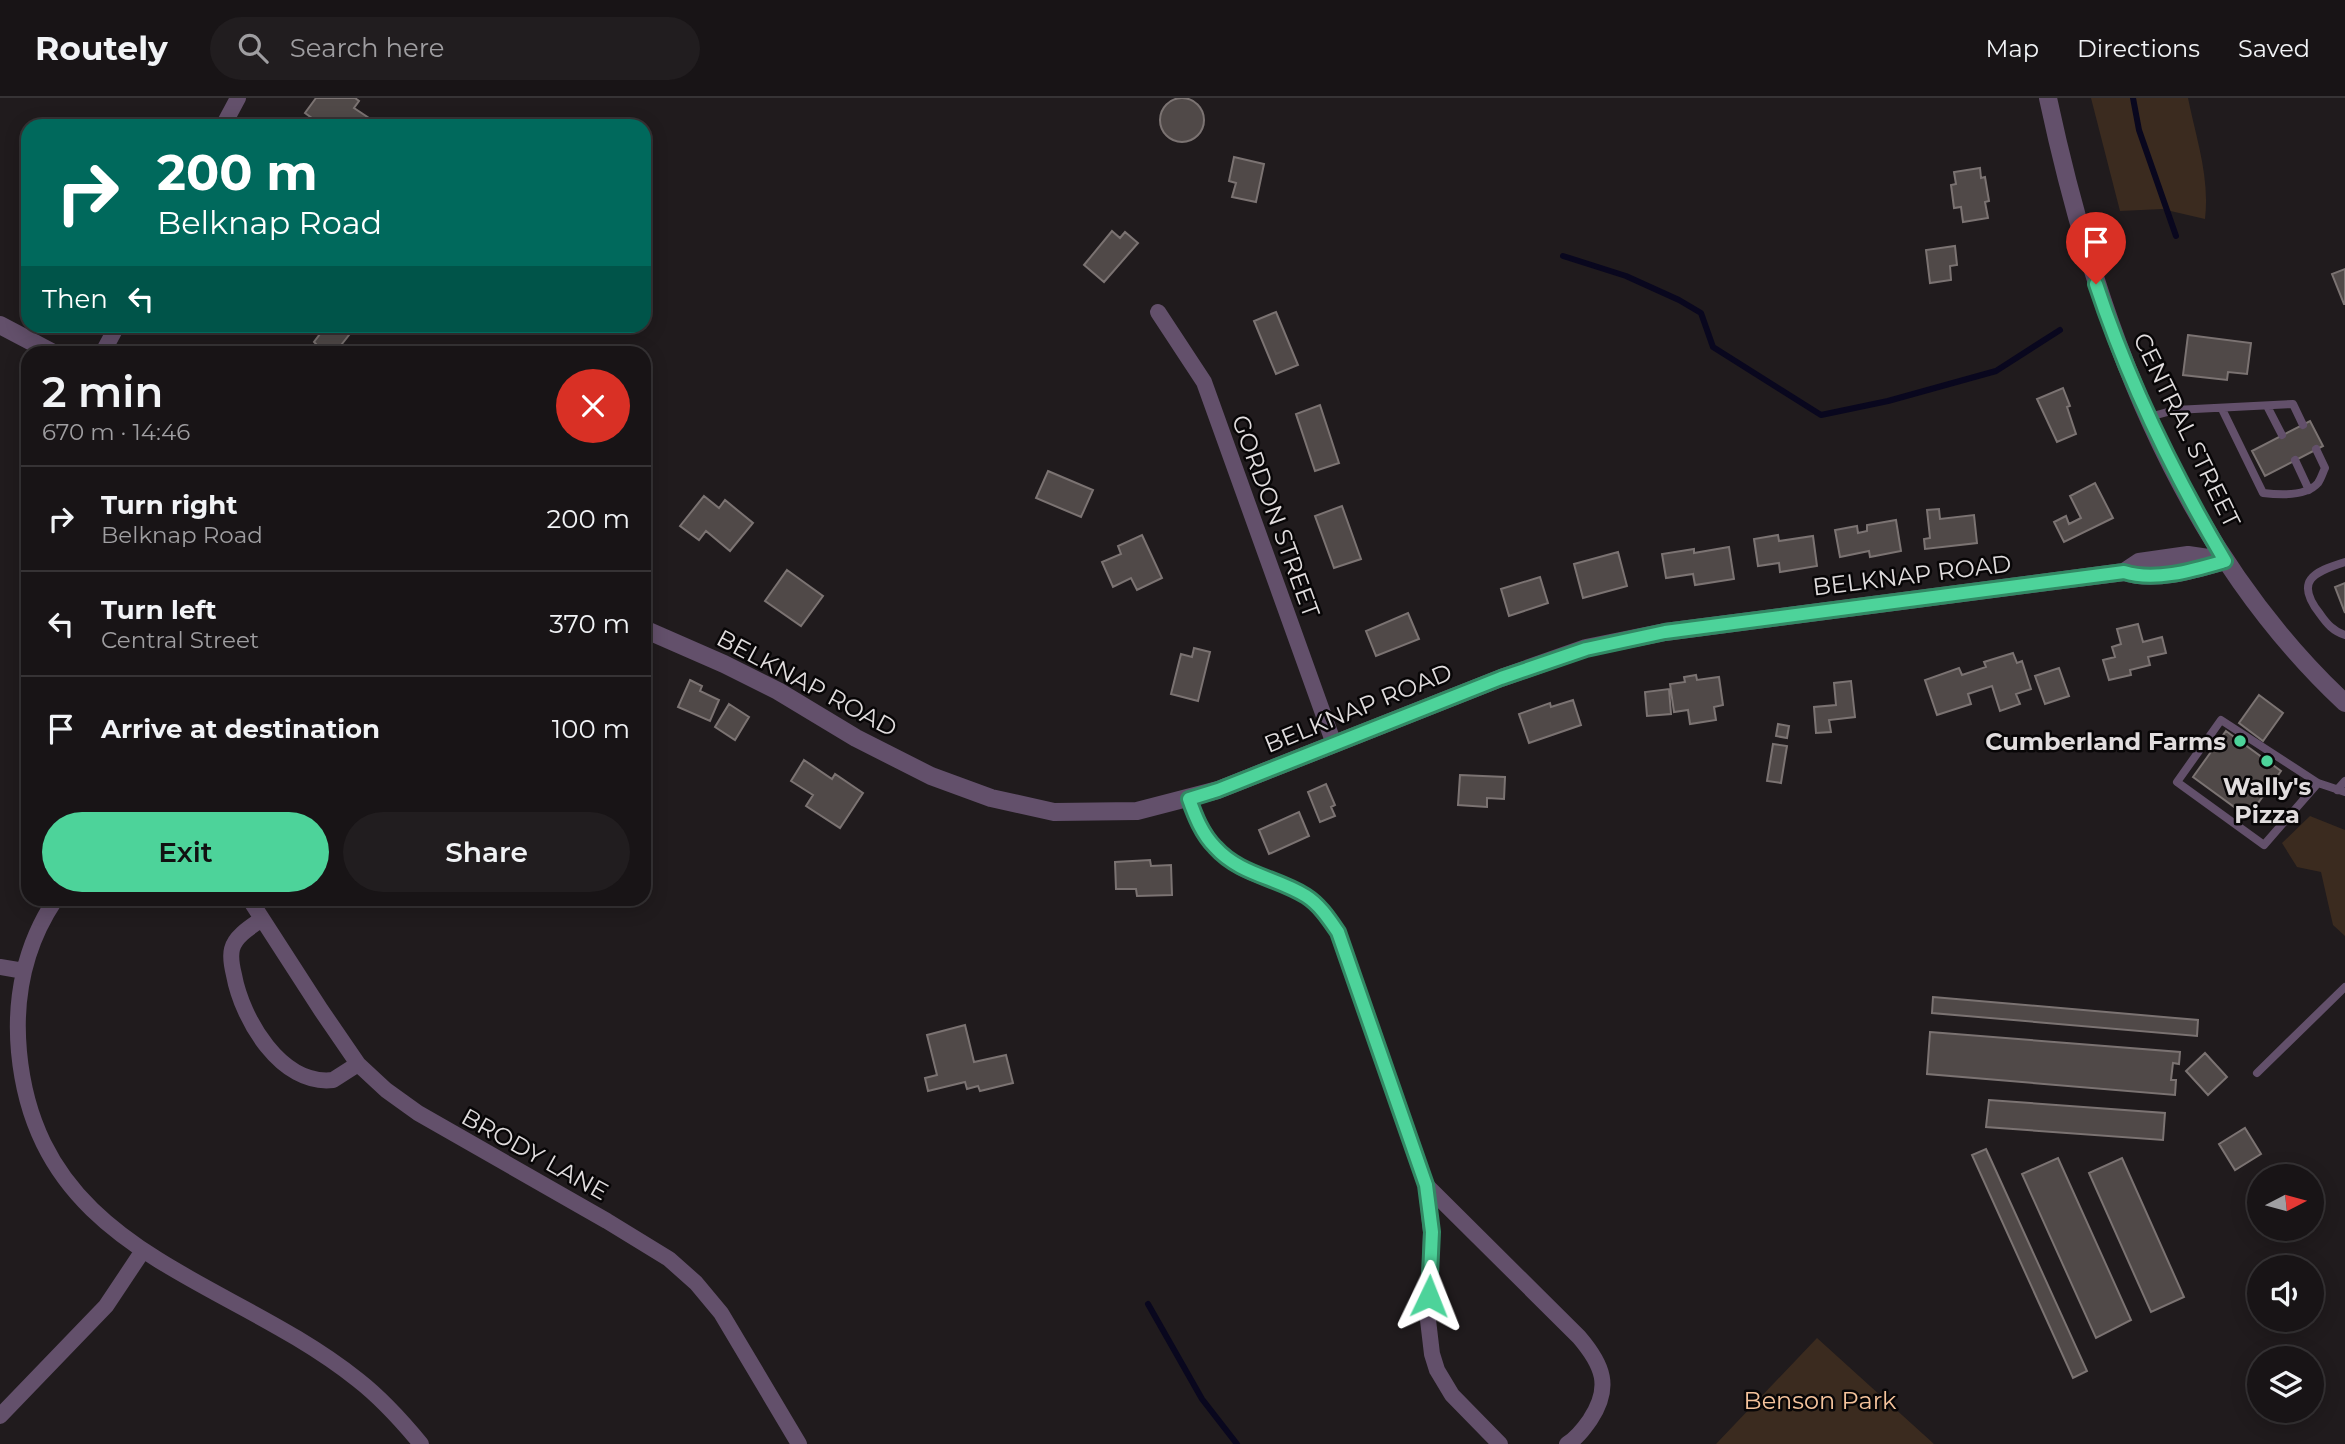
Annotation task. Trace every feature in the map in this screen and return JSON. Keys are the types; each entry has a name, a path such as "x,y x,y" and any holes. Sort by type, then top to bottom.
{"street":[{"path":"227,119 238,98"},
{"name":"CENTRAL STREET","path":"2048,98 2088,260 2119,349 2149,417 2200,519 2225,561 2282,636 2345,703"},
{"name":"GORDON STREET","path":"1158,312 1204,382 1334,744"},
{"path":"0,325 40,346"},
{"name":"BELKNAP ROAD","path":"651,632 778,691 856,738 931,776 991,798 1054,812 1137,811 1218,790 1501,678 1612,643 1665,632 2124,572 2140,577 2197,569 2225,561"},
{"path":"1189,799 1204,833 1226,858 1241,869 1306,895 1323,911 1338,932 1426,1185 1432,1232 1428,1320 1437,1370 1452,1395 1469,1415 1500,1444"},
{"path":"52,906 37,931 24,971 18,1015 21,1073 36,1130 50,1157 90,1208 142,1252 256,1315 332,1362 358,1380 381,1401 421,1444"},
{"name":"BRODY LANE","path":"254,906 358,1064 386,1090 418,1114 607,1220 669,1259 696,1283 721,1313 799,1444"},
{"path":"262,919 235,942 231,952 236,987 254,1030 271,1051 293,1069 310,1077 333,1080 358,1064"},
{"path":"0,967 24,971"},
{"path":"1426,1185 1579,1337 1598,1362 1603,1387 1599,1405 1579,1434 1567,1444"},
{"path":"0,1416 6,1401 106,1306 142,1252"}],"lane":[{"path":"2149,417 2175,410 2293,404 2303,425"},
{"path":"2267,406 2282,435"},
{"path":"2222,409 2263,493 2280,496 2309,490 2318,483 2325,468 2316,449"},
{"path":"2295,460 2309,490"},
{"path":"2345,562 2322,569 2312,577 2307,589 2309,600 2330,627 2345,635"},
{"path":"2318,783 2264,845 2176,782 2221,720 2318,783 2341,791 2345,781"},
{"path":"2257,1073 2345,987"}],"green space":[{"path":"2091,98 2188,98 2204,173 2205,219 2162,209 2120,211"},
{"path":"2310,816 2345,830 2345,936 2333,925 2321,872 2297,867 2282,843"},
{"name":"Benson Park","path":"1817,1338 1934,1444 1716,1444"}],"building":[{"path":"316,98 355,98 359,101 354,108 370,119 313,119 305,113"},
{"path":"1182,98 1197,105 1204,120 1197,135 1182,142 1167,135 1160,120 1167,105"},
{"path":"1234,157 1264,164 1256,202 1232,197 1236,183 1229,181"},
{"path":"1980,168 1981,178 1985,177 1989,201 1985,202 1988,218 1963,222 1961,207 1954,208 1951,185 1956,184 1954,172"},
{"path":"1112,231 1120,238 1125,232 1138,243 1104,282 1084,265"},
{"path":"1955,246 1957,265 1950,266 1951,280 1930,283 1926,250"},
{"path":"2345,269 2345,304 2344,304 2332,274"},
{"path":"1276,312 1298,365 1276,374 1254,321"},
{"path":"321,333 349,335 340,346 318,346 314,342"},
{"path":"2188,335 2251,343 2247,374 2228,372 2227,380 2183,375"},
{"path":"2063,388 2076,434 2057,442 2037,399"},
{"path":"1320,405 1339,463 1315,471 1296,414"},
{"path":"2310,421 2323,446 2265,476 2252,451"},
{"path":"1048,471 1093,490 1081,517 1036,498"},
{"path":"2095,483 2113,518 2064,542 2054,522 2066,516 2069,524 2081,518 2070,496"},
{"path":"704,496 719,508 725,500 753,523 730,551 706,531 699,540 680,526"},
{"path":"1342,506 1361,559 1334,568 1315,516"},
{"path":"1939,509 1940,519 1974,515 1977,543 1925,549 1924,539 1930,538 1927,510"},
{"path":"1896,520 1901,551 1870,557 1869,551 1840,557 1835,530 1857,526 1858,533 1867,531 1867,525"},
{"path":"1142,535 1162,578 1137,590 1131,578 1113,587 1102,562 1121,554 1118,546"},
{"path":"1778,535 1779,541 1813,536 1817,566 1780,572 1779,563 1758,566 1754,539"},
{"path":"1729,547 1734,579 1695,585 1693,574 1666,578 1662,554 1694,549 1694,553"},
{"path":"1618,552 1627,586 1583,598 1574,564"},
{"path":"787,570 823,596 801,626 765,601"},
{"path":"1540,577 1548,603 1509,616 1501,589"},
{"path":"2345,583 2345,613 2335,587"},
{"path":"1408,613 1419,639 1376,656 1366,631"},
{"path":"2138,624 2143,642 2162,637 2166,653 2148,657 2150,665 2130,670 2131,675 2109,680 2103,660 2115,657 2112,647 2121,644 2117,629"},
{"path":"1194,648 1210,652 1198,701 1171,694 1181,654 1192,657"},
{"path":"2013,653 2017,663 2022,661 2031,689 2016,694 2020,704 2000,711 1992,686 1968,694 1971,704 1937,715 1925,680 1959,668 1962,675 1986,667 1984,662"},
{"path":"2059,668 2069,696 2045,704 2035,676"},
{"path":"1696,675 1697,680 1719,677 1723,705 1714,707 1716,720 1690,724 1688,710 1674,712 1670,684 1685,682 1684,677"},
{"path":"690,680 702,686 700,691 719,700 710,721 678,707"},
{"path":"1851,681 1855,717 1829,720 1831,732 1816,733 1814,707 1836,705 1834,683"},
{"path":"1669,689 1671,714 1647,716 1645,692"},
{"name":"Cumberland Farms","path":"2259,695 2283,713 2263,741 2239,723"},
{"path":"1573,700 1581,725 1529,743 1519,714 1550,703 1551,707"},
{"path":"729,704 749,717 735,740 715,727"},
{"path":"1778,724 1789,726 1787,738 1776,736"},
{"path":"2226,731 2281,771 2248,817 2193,777"},
{"path":"1773,744 1787,746 1781,783 1767,781"},
{"path":"804,760 832,779 835,774 863,793 840,828 806,806 813,795 791,781"},
{"path":"1460,775 1505,777 1504,799 1487,798 1487,807 1458,805"},
{"path":"1326,784 1335,805 1331,807 1335,816 1320,822 1308,792"},
{"path":"1299,812 1309,836 1269,854 1259,830"},
{"path":"1150,860 1151,866 1171,865 1172,895 1137,896 1136,889 1116,889 1115,862"},
{"path":"1933,997 2198,1020 2197,1036 1932,1013"},
{"path":"965,1025 974,1062 1006,1055 1013,1083 980,1091 978,1086 967,1089 965,1082 928,1091 925,1078 937,1075 927,1035"},
{"path":"1930,1032 2180,1052 2179,1064 2173,1063 2171,1080 2176,1080 2175,1095 1927,1074"},
{"path":"2205,1053 2227,1077 2208,1095 2186,1071"},
{"path":"1989,1100 2165,1113 2163,1140 1986,1127"},
{"path":"2245,1128 2261,1154 2235,1170 2219,1144"},
{"path":"1986,1149 2087,1371 2073,1378 1972,1155"},
{"path":"2058,1158 2131,1320 2096,1338 2022,1174"},
{"path":"2122,1158 2184,1297 2151,1312 2089,1173"}],"waterway":[{"path":"2133,98 2139,130 2176,236"},
{"path":"1563,256 1626,276 1701,313 1713,347 1821,415 1888,401 1996,371 2060,330"},
{"path":"1148,1304 1202,1399 1237,1444"}],"place":[{"name":"Cumberland Farms","path":"2240,741"},
{"name":"Wally's Pizza","path":"2267,761"}],"route":[{"path":"1429,1296 1432,1232 1426,1185 1338,932 1328,917 1306,895 1241,869 1226,858 1204,833 1189,799 1501,678 1586,649 1665,632 2124,572 2140,577 2197,569 2225,561 2200,519 2143,403 2119,349 2096,284"}]}
